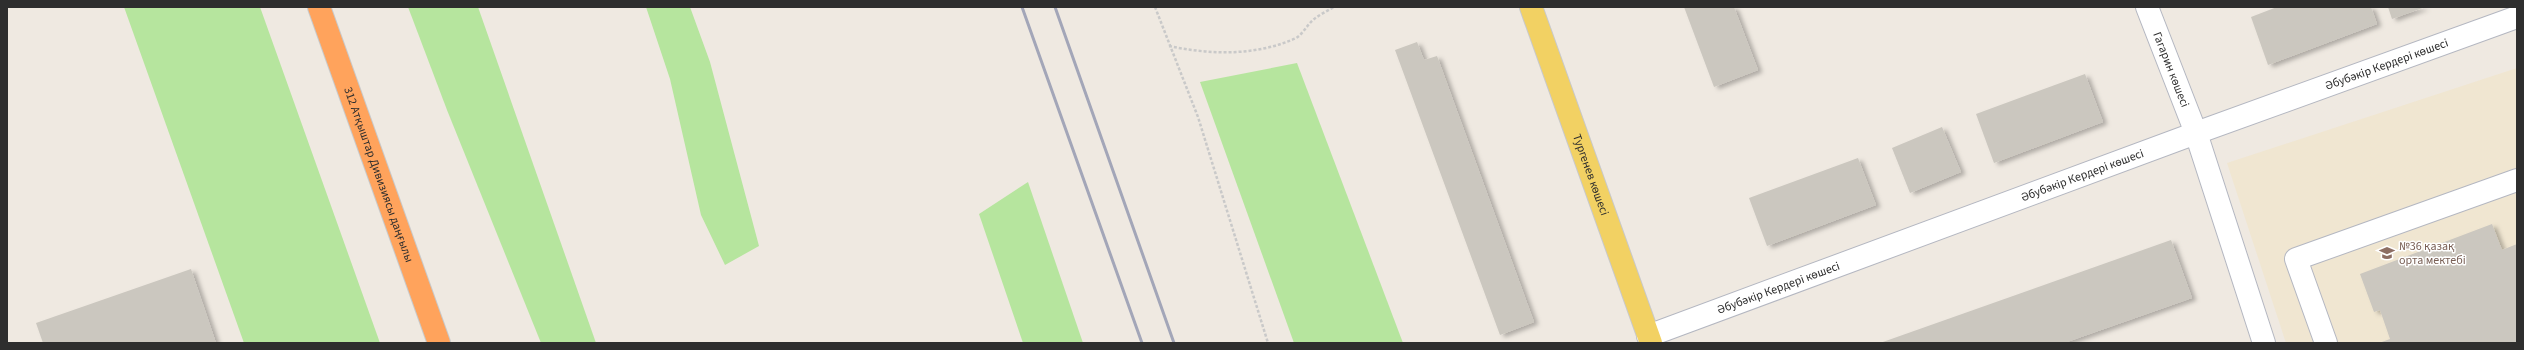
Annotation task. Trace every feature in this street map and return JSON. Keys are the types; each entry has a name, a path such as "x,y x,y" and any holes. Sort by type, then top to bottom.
{"highway":[{"name":"312 Атқыштар Дивизиясы даңғылы","path":"319,7 439,343"}],"main road":[{"name":"Тургенев көшесі","path":"1531,7 1650,340"}],"street":[{"name":"Гагарин көшесі","path":"2147,7 2196,133 2264,343"},
{"name":"Әбубәкір Кердері көшесі","path":"1650,340 2196,133 2517,17"},
{"path":"2326,343 2296,259 2517,180"}],"path":[{"path":"1154,7 1198,117 1268,343"},
{"path":"1169,46 1195,52 1229,53 1267,48 1298,37 1313,20 1334,7"}],"shaded area":[{"name":"№36 қазақ орта мектебі","path":"2517,68 2517,343 2286,343 2227,163"}],"green space":[{"path":"124,7 260,7 380,343 244,343"},
{"path":"408,7 478,7 596,343 541,343 447,110"},
{"path":"646,7 690,7 710,62 759,246 725,265 701,215 670,79"},
{"path":"1297,63 1403,343 1294,343 1200,82"},
{"path":"1028,182 1083,343 1023,343 979,214"}],"building":[{"path":"1684,7 1734,7 1758,70 1714,87"},
{"path":"2277,7 2371,7 2377,24 2268,65 2251,17"},
{"path":"2388,7 2425,7 2392,19"},
{"path":"1417,42 1424,60 1437,56 1534,322 1500,335 1395,50"},
{"path":"2085,74 2103,122 1994,163 1976,114"},
{"path":"1942,127 1961,172 1910,193 1892,148"},
{"path":"1858,158 1876,205 1767,246 1749,198"},
{"path":"2492,224 2502,250 2517,244 2517,343 2379,343 2390,339 2380,310 2374,312 2360,274"},
{"path":"2171,240 2192,298 2064,343 1880,343"},
{"path":"191,269 216,343 43,343 36,323"}],"railway":[{"path":"1022,7 1142,343"},
{"path":"1055,7 1174,343"}],"place":[{"name":"№36 қазақ орта мектебі","path":"2387,253"}]}
